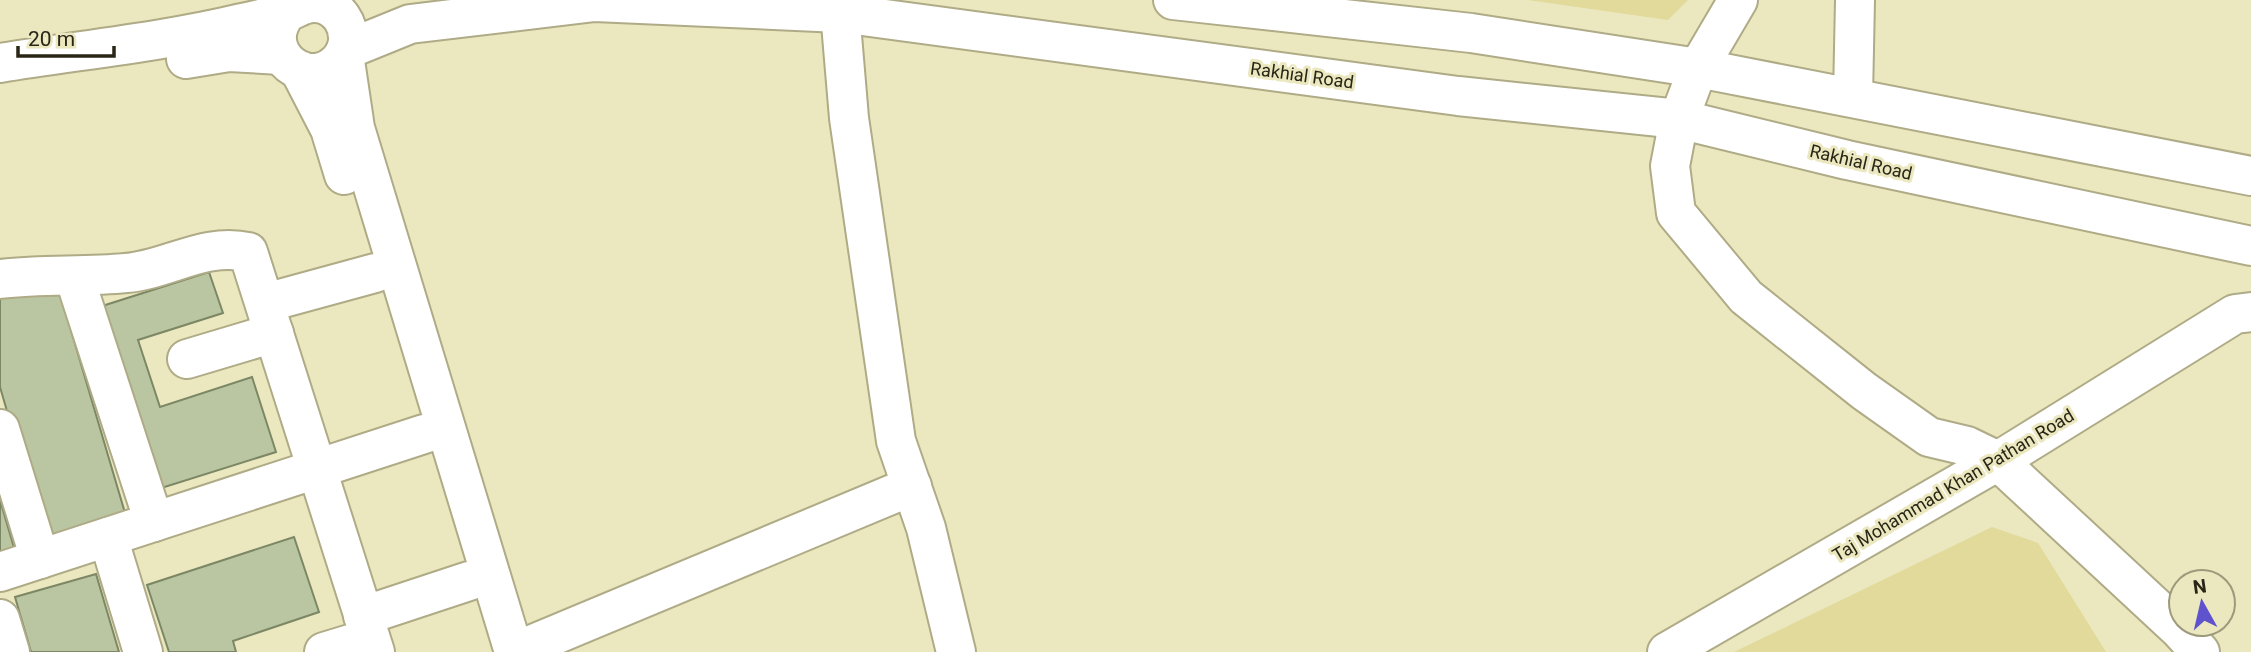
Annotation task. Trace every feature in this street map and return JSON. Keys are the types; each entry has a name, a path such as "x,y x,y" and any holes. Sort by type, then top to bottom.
{"main road":[{"path":"1173,0 1471,33 1698,68 2251,176"},
{"path":"1738,0 1698,68 1679,119 1670,166 1676,213 1746,297 1864,391 1929,437 1967,446 1998,461 2179,629 2200,652"},
{"path":"1853,97 1855,0"},
{"path":"0,63 225,27 288,6 310,2 343,3 343,18 347,30 345,52 355,128 514,652 912,486"},
{"name":"Rakhial Road","path":"345,52 410,24 595,2 839,7 1458,96 1679,119 1847,160 2251,246"},
{"path":"288,6 278,30 277,42 330,128 490,652"},
{"path":"839,7 849,118 896,441 926,528 956,652"},
{"path":"0,89 229,52 290,63 319,73 340,61 345,52"},
{"path":"0,279 129,273 209,251 234,249 248,252 369,635"},
{"path":"187,359 270,318 375,273"},
{"path":"74,276 154,522"},
{"name":"Taj Mohammad Khan Pathan Road","path":"1667,652 1998,461 2246,304"},
{"path":"0,429 40,559"},
{"path":"0,572 424,434"},
{"path":"108,537 143,652"},
{"path":"324,652 369,635 470,581"},
{"path":"0,619 10,652"}],"shaded area":[{"path":"1528,0 1688,0 1668,20"},
{"path":"1992,527 2038,543 2106,652 1734,652"}],"building":[{"path":"209,272 223,313 138,340 160,407 252,377 276,452 155,490 96,308"},
{"path":"55,276 128,523 46,546 0,387 0,292"},
{"path":"0,500 15,551 0,555"},
{"path":"294,537 319,612 233,641 236,652 169,652 147,585"},
{"path":"96,574 119,652 31,652 15,597"}]}
